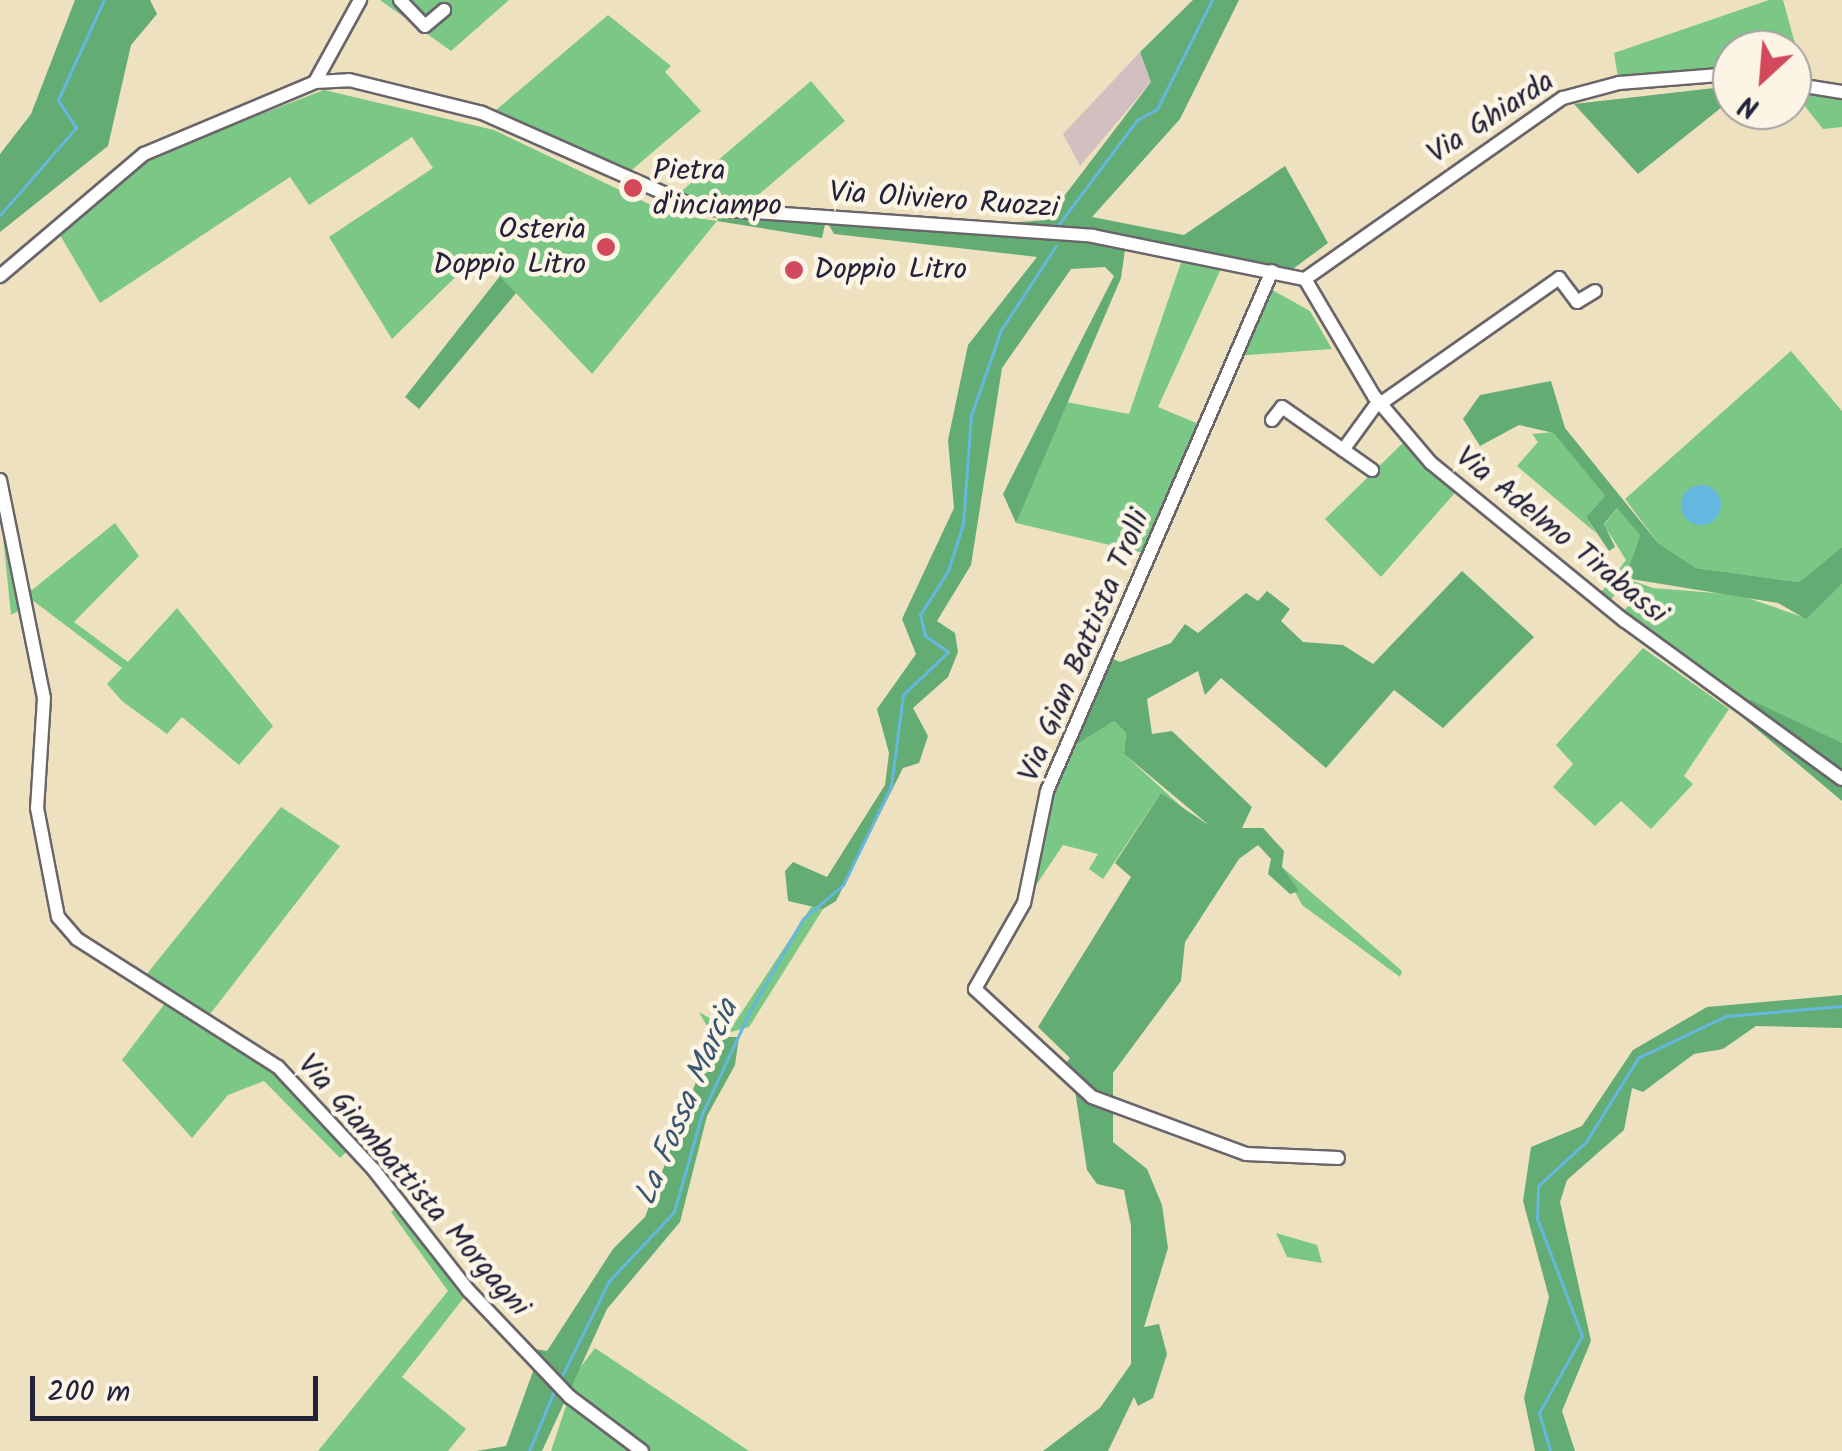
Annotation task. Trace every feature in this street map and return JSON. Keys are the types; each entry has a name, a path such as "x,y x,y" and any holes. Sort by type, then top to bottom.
{"street":[{"path":"314,82 360,0"},
{"path":"400,0 425,26 444,10"},
{"name":"Via Ghiarda","path":"1306,279 1576,92 1712,76"},
{"name":"Via Oliviero Ruozzi","path":"0,276 144,154 314,82 349,80 482,113 697,208 1093,236 1306,279"},
{"path":"1812,87 1842,92"},
{"name":"Via Gian Battista Trolli","path":"1272,271 1047,792 1024,903 975,989 1092,1097 1246,1154 1338,1158"},
{"path":"1343,450 1379,403 1559,278 1577,302 1595,291"},
{"name":"Via Adelmo Tirabassi","path":"1306,279 1379,403 1431,463 1586,590 1842,779"},
{"path":"1272,420 1282,407 1372,470"},
{"name":"Via Giambattista Morgagni","path":"0,480 44,698 37,808 58,917 77,938 278,1067 469,1292 592,1413 642,1451"}],"shaded area":[{"path":"1140,52 1151,82 1080,166 1063,134"}],"green space":[{"path":"75,0 150,0 157,14 131,45 108,146 0,232 0,154 31,114"},
{"path":"380,0 509,0 451,51"},
{"path":"1193,0 1239,0 1180,119 1092,217 1184,235 1285,166 1328,243 1286,274 1126,243 1121,278 1016,523 1003,494 1114,276 1105,267 1071,269 1002,368 971,565 937,621 955,633 958,652 948,677 913,708 928,736 919,763 903,768 836,901 823,909 788,901 785,871 793,862 827,877 885,785 889,753 877,709 916,654 902,619 954,508 948,440 968,345 1037,257 834,234 826,220 822,238 717,221 722,210 955,227 1046,220 1151,82 1140,52"},
{"path":"1769,0 1783,0 1791,30 1712,30 1712,68 1618,78 1614,53"},
{"path":"608,15 671,66 665,72 701,111 627,174 496,110"},
{"path":"811,81 845,121 750,202 677,195"},
{"path":"1712,88 1712,115 1638,174 1574,104"},
{"path":"324,90 494,130 670,214 717,221 592,374 479,254 392,339 329,237 433,168 412,137 309,205 290,177 100,303 60,235 156,154"},
{"path":"1812,93 1842,98 1842,127 1823,129 1812,115"},
{"path":"1184,254 1224,262 1158,407 1206,427 1152,555 1016,523 1061,401 1129,414"},
{"path":"500,276 516,293 419,409 405,397"},
{"path":"1265,286 1310,311 1332,349 1235,356"},
{"path":"1791,351 1842,411 1842,547 1799,582 1696,568 1658,543 1625,499"},
{"path":"1551,381 1565,428 1658,543 1696,568 1799,582 1842,547 1842,584 1806,619 1778,603 1625,578 1640,535 1617,508 1604,524 1615,547 1609,551 1586,517 1605,496 1554,433 1519,425 1480,446 1463,419 1480,395"},
{"path":"1554,432 1605,496 1586,517 1596,533 1517,466 1538,442 1532,434"},
{"path":"1407,439 1460,487 1381,577 1325,519"},
{"path":"0,507 16,578 32,590 115,523 139,556 74,622 128,662 177,608 273,726 239,765 182,717 167,734 122,701 107,684 122,668 19,590 22,609 11,615"},
{"path":"1618,507 1640,535 1625,578 1653,588 1739,595 1806,618 1842,584 1842,743 1741,704 1620,617 1637,593 1624,583 1606,606 1596,599 1626,560 1604,525"},
{"path":"1462,571 1534,637 1443,728 1394,690 1326,768 1221,678 1205,695 1198,671 1147,699 1152,734 1172,731 1252,807 1242,828 1263,828 1284,851 1282,867 1299,891 1290,894 1268,874 1271,859 1258,845 1239,859 1185,942 1181,981 1113,1073 1113,1142 1147,1169 1162,1205 1168,1248 1144,1327 1159,1324 1167,1354 1153,1398 1138,1406 1134,1397 1108,1451 1043,1451 1100,1408 1131,1364 1131,1226 1124,1190 1097,1184 1087,1170 1074,1084 1062,1068 1070,1058 1038,1027 1131,877 1115,863 1161,793 1210,826 1124,754 1126,733 1114,721 1065,752 1109,657 1120,662 1171,643 1185,624 1198,633 1246,593 1258,601 1267,591 1290,609 1281,621 1303,642 1343,645 1373,664"},
{"path":"1643,648 1729,709 1684,776 1693,784 1651,829 1621,801 1595,826 1553,787 1573,764 1556,745"},
{"path":"1751,700 1842,743 1842,801 1735,711"},
{"path":"1114,721 1126,733 1124,754 1208,831 1161,793 1103,879 1089,869 1098,854 1063,845 1024,903 1047,791 1065,752"},
{"path":"281,807 340,846 207,1018 255,1049 353,1146 340,1158 264,1081 228,1095 192,1138 122,1060 169,998 142,980"},
{"path":"1282,867 1402,971 1400,977 1302,905"},
{"path":"815,901 823,909 749,1027 713,1037 699,1012 730,1030"},
{"path":"1842,995 1842,1028 1756,1026 1723,1049 1694,1054 1643,1092 1632,1088 1624,1130 1567,1180 1560,1202 1591,1341 1562,1411 1575,1451 1535,1451 1524,1398 1549,1297 1523,1201 1531,1147 1582,1126 1633,1050 1707,1007"},
{"path":"713,1037 739,1037 735,1065 707,1116 680,1222 607,1309 542,1451 476,1451 506,1446 536,1363 522,1347 547,1351 613,1249 645,1217"},
{"path":"400,1204 469,1291 402,1377 466,1429 448,1451 318,1451 448,1291 391,1212"},
{"path":"1276,1233 1317,1245 1322,1263 1287,1257"},
{"path":"595,1348 749,1451 551,1451 569,1397 563,1390"}],"water":[{"path":"1701,485 1715,491 1721,505 1715,519 1701,525 1687,519 1681,505 1687,491"}],"waterway":[{"path":"0,215 76,128 58,100 104,0"},
{"name":"La Fossa Marcia","path":"1059,224 1137,120 1157,109 1212,0"},
{"name":"La Fossa Marcia","path":"561,1378 609,1281 674,1212 702,1114 749,1013 803,919 843,885 891,786 903,695 948,652 925,636 920,615 948,571 963,524 971,416 1001,330 1056,246"},
{"path":"1550,1451 1539,1413 1582,1336 1537,1219 1538,1186 1586,1142 1638,1058 1726,1016 1842,1006"},
{"name":"La Fossa Marcia","path":"529,1451 555,1389"}],"place":[{"name":"Pietra d'inciampo","path":"633,188"},
{"name":"Osteria Doppio Litro","path":"606,247"},
{"name":"Doppio Litro","path":"794,270"}]}
